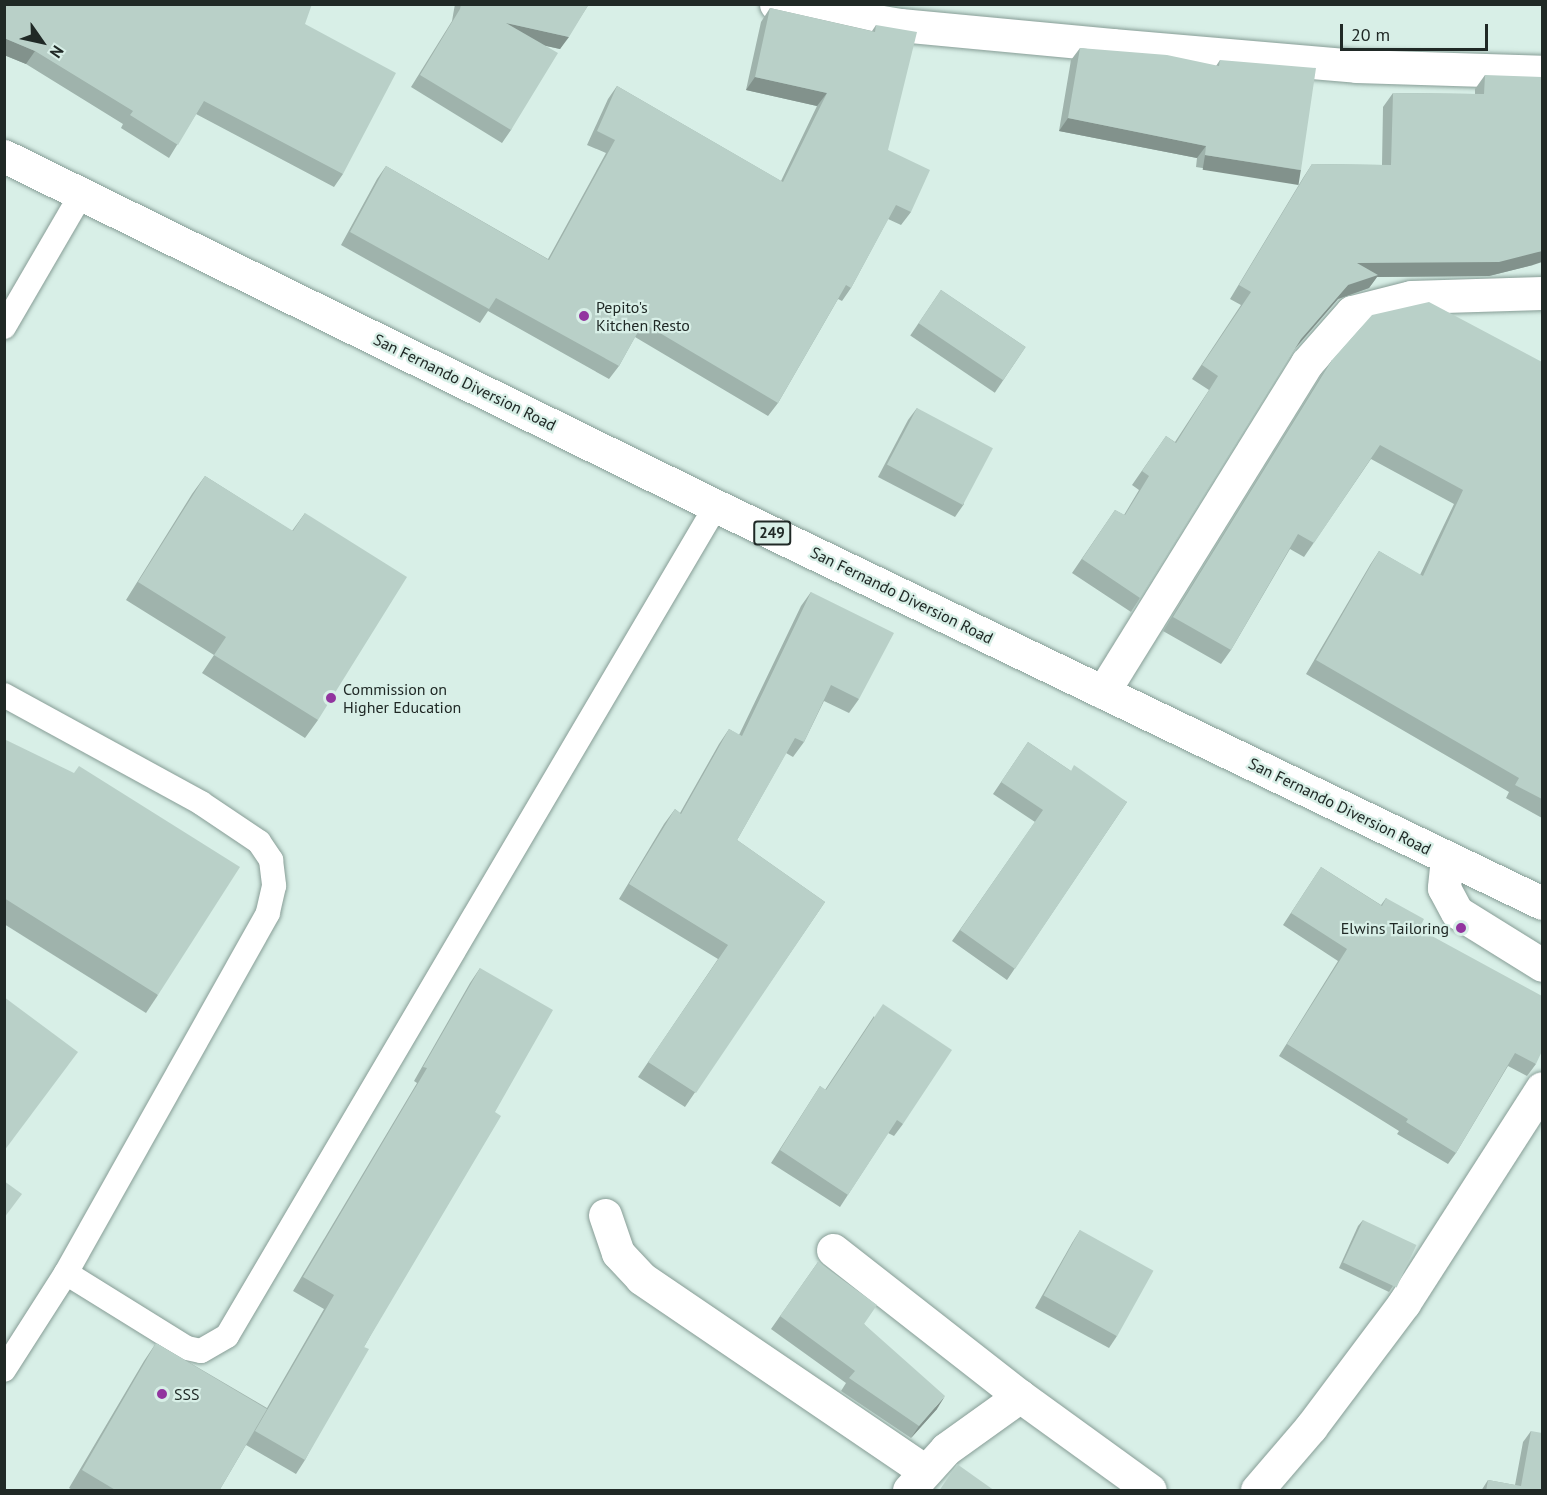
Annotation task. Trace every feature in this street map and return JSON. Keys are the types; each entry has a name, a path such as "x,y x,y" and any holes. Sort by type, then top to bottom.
{"main road":[{"path":"776,4 900,24 1124,46 1356,66 1542,72"},
{"name":"San Fernando Diversion Road","path":"4,156 716,506 1542,903"},
{"path":"1103,692 1307,363 1352,312 1411,297 1542,293"},
{"path":"1447,858 1444,888 1457,912 1542,966"},
{"path":"1257,1491 1311,1427 1404,1304 1542,1088"},
{"path":"605,1215 618,1253 641,1278 916,1480 946,1449 1020,1396"},
{"path":"833,1250 1020,1396 1150,1491"}],"lane":[{"path":"4,327 82,193"},
{"path":"66,1273 187,1348 201,1351 227,1336 716,506"},
{"path":"4,695 201,803 260,842 271,860 274,886 268,913 66,1273 4,1370"}],"building":[{"path":"4,4 312,4 305,24 396,73 343,174 204,101 178,145 130,115 133,111 35,51 4,38"},
{"path":"461,4 589,4 569,37 506,23 558,53 511,130 420,75"},
{"path":"770,8 875,32 876,25 917,32 888,150 930,170 911,212 896,205 851,288 846,285 778,403 643,323 619,366 496,298 489,309 350,232 386,166 549,260 615,140 597,131 617,86 783,182 827,93 755,77"},
{"path":"1080,48 1167,55 1219,66 1220,60 1316,68 1301,170 1205,155 1206,146 1068,118"},
{"path":"1485,75 1542,77 1542,251 1499,262 1357,263 1378,275 1348,285 1301,339 1140,598 1082,559 1115,510 1125,515 1149,476 1142,471 1166,436 1176,443 1218,376 1202,365 1251,292 1239,285 1312,164 1391,165 1393,93 1484,94"},
{"path":"941,290 1026,347 1003,380 919,323"},
{"path":"1429,302 1542,362 1542,799 1515,785 1519,778 1316,660 1379,551 1423,576 1463,490 1380,445 1314,543 1298,534 1231,650 1173,617 1332,360 1372,315"},
{"path":"917,408 993,448 963,505 887,465"},
{"path":"205,476 293,531 305,513 407,577 318,720 214,655 226,637 138,582"},
{"path":"811,592 894,633 859,699 831,685 804,742 795,738 737,840 825,902 696,1093 648,1062 728,945 629,884 675,809 681,814 729,729 742,736"},
{"path":"4,739 74,773 79,766 240,867 158,995 4,898"},
{"path":"1028,742 1071,771 1074,765 1127,802 1015,969 960,930 1043,810 1001,782"},
{"path":"1321,867 1382,906 1386,898 1424,919 1419,929 1542,996 1542,1051 1536,1064 1515,1053 1456,1153 1406,1122 1408,1119 1287,1044 1347,949 1291,913"},
{"path":"480,968 553,1010 495,1112 501,1116 364,1347 369,1349 305,1460 255,1431 334,1295 303,1277 427,1068 423,1067"},
{"path":"4,997 78,1052 4,1151"},
{"path":"883,1004 952,1050 903,1124 897,1120 848,1195 780,1150 820,1086 826,1090"},
{"path":"4,1181 22,1194 4,1218"},
{"path":"1363,1220 1416,1245 1397,1288 1343,1263"},
{"path":"1080,1230 1153,1271 1117,1336 1044,1296"},
{"path":"818,1262 877,1305 864,1324 945,1396 919,1426 849,1378 855,1371 780,1316"},
{"name":"SSS","path":"156,1343 267,1409 219,1491 117,1491 82,1470"},
{"path":"1531,1431 1542,1433 1542,1491 1486,1491 1488,1480 1521,1486"},
{"path":"957,1464 995,1491 939,1491"}],"place":[{"name":"Pepito's Kitchen Resto","path":"584,316"},
{"name":"Commission on Higher Education","path":"331,698"},
{"name":"Elwins Tailoring","path":"1461,928"},
{"name":"SSS","path":"162,1394"}]}
